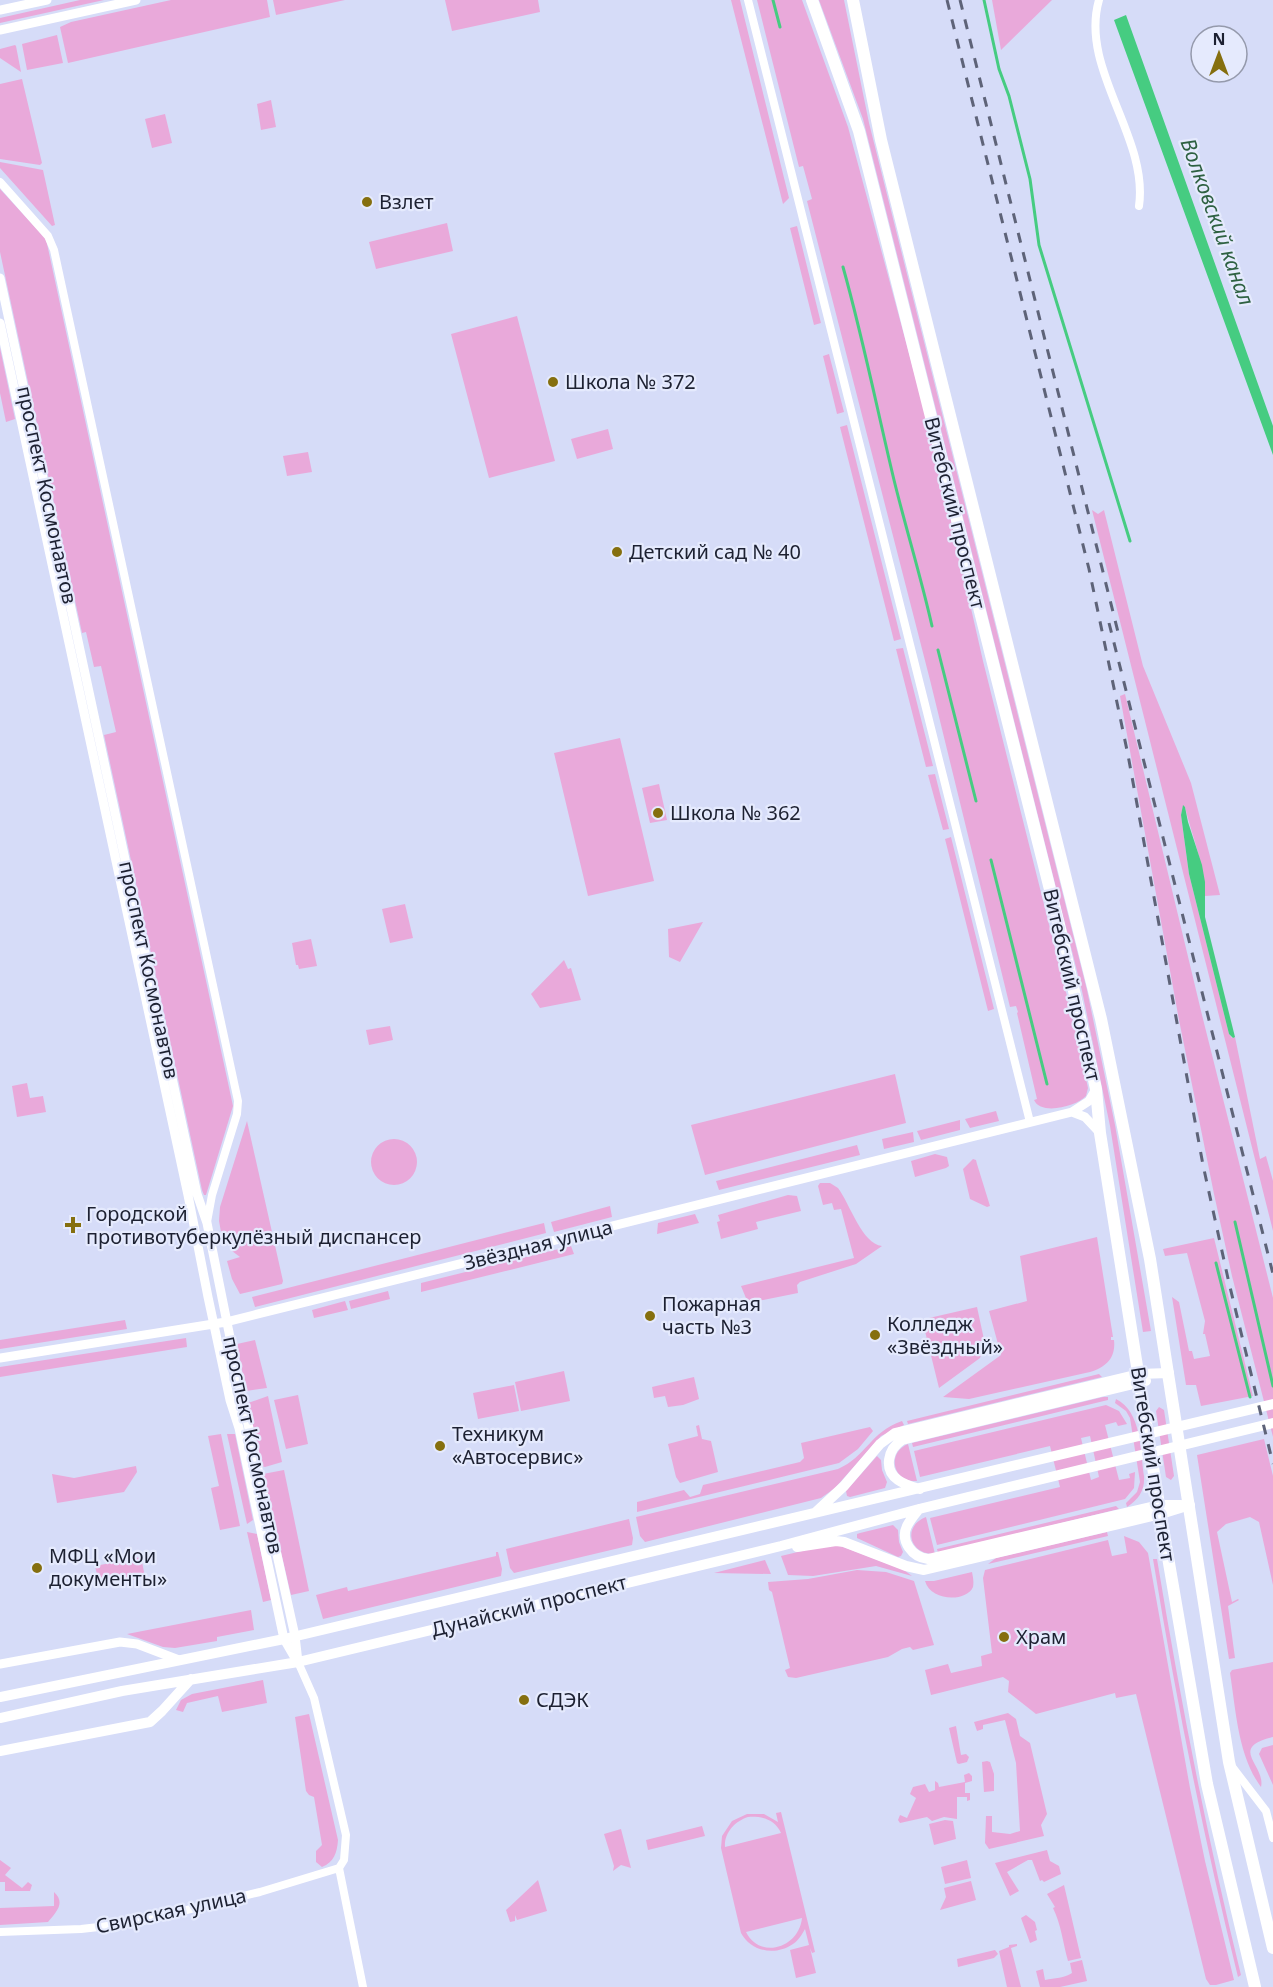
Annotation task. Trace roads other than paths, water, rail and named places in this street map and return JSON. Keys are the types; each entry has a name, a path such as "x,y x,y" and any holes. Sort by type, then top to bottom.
{"main road":[{"name":"Витебский проспект","path":"812,0 859,131 1061,933 1096,1089 1100,1133 1160,1510 1207,1784 1255,1987"},
{"name":"Витебский проспект","path":"853,0 881,140 1101,1019 1136,1184 1169,1373 1229,1762 1273,1948"},
{"path":"814,1514 844,1486 880,1444 895,1434 1169,1373"},
{"path":"921,1489 899,1481 890,1470 891,1452 899,1442 1140,1379"},
{"name":"Дунайский проспект","path":"0,1697 290,1638 1273,1404"},
{"name":"Дунайский проспект","path":"0,1718 122,1691 298,1662 1273,1423"},
{"path":"919,1509 908,1524 905,1538 912,1552 921,1558 928,1559 1190,1505"},
{"path":"781,1545 802,1547 836,1541 844,1542 906,1566 924,1570 1160,1510"},
{"path":"0,1751 150,1722 191,1679"}],"street":[{"path":"0,10 47,0"},
{"path":"0,30 136,0"},
{"path":"748,0 1030,1122"},
{"path":"1098,0 1094,20 1099,52 1137,165 1141,192 1139,206"},
{"path":"0,182 48,236 54,250 237,1101 237,1114 212,1195 207,1223"},
{"name":"проспект Космонавтов","path":"0,278 195,1183 207,1223 290,1638"},
{"name":"проспект Космонавтов","path":"0,323 214,1324 290,1638 314,1698 346,1835 344,1860 339,1868 363,1987"},
{"path":"1072,1112 1089,1101 1096,1089"},
{"path":"1072,1112 1085,1117 1100,1133"},
{"name":"Звёздная улица","path":"0,1358 226,1322 1072,1112"},
{"path":"0,1664 120,1642 137,1644 179,1660"},
{"path":"1229,1762 1266,1811 1273,1838"},
{"name":"Свирская улица","path":"0,1932 81,1929 134,1923 260,1892 339,1868"}],"waterway":[{"path":"773,0 780,27"},
{"path":"984,0 999,69 1009,96 1030,179 1039,245 1130,541"},
{"path":"843,267 932,626"},
{"path":"938,650 976,801"},
{"path":"991,860 1047,1084"},
{"path":"1235,1222 1273,1386"},
{"path":"1216,1263 1250,1397"}],"railway":[{"path":"947,0 1089,569 1128,755 1203,1165 1273,1464"},
{"path":"960,0 1118,632"},
{"path":"1109,623 1273,1274"}],"place":[{"name":"Взлет","path":"367,202"},
{"name":"Школа № 372","path":"553,382"},
{"name":"Детский сад № 40","path":"617,552"},
{"name":"Школа № 362","path":"658,813"},
{"name":"Городской противотуберкулёзный диспансер","path":"73,1225"},
{"name":"Пожарная часть №3","path":"650,1316"},
{"name":"Колледж «Звёздный»","path":"875,1335"},
{"name":"Техникум «Автосервис»","path":"440,1446"},
{"name":"МФЦ «Мои документы»","path":"37,1568"},
{"name":"Храм","path":"1004,1637"},
{"name":"СДЭК","path":"524,1700"}],"water label":[{"name":"Волковский канал","path":"1217,222"}]}
